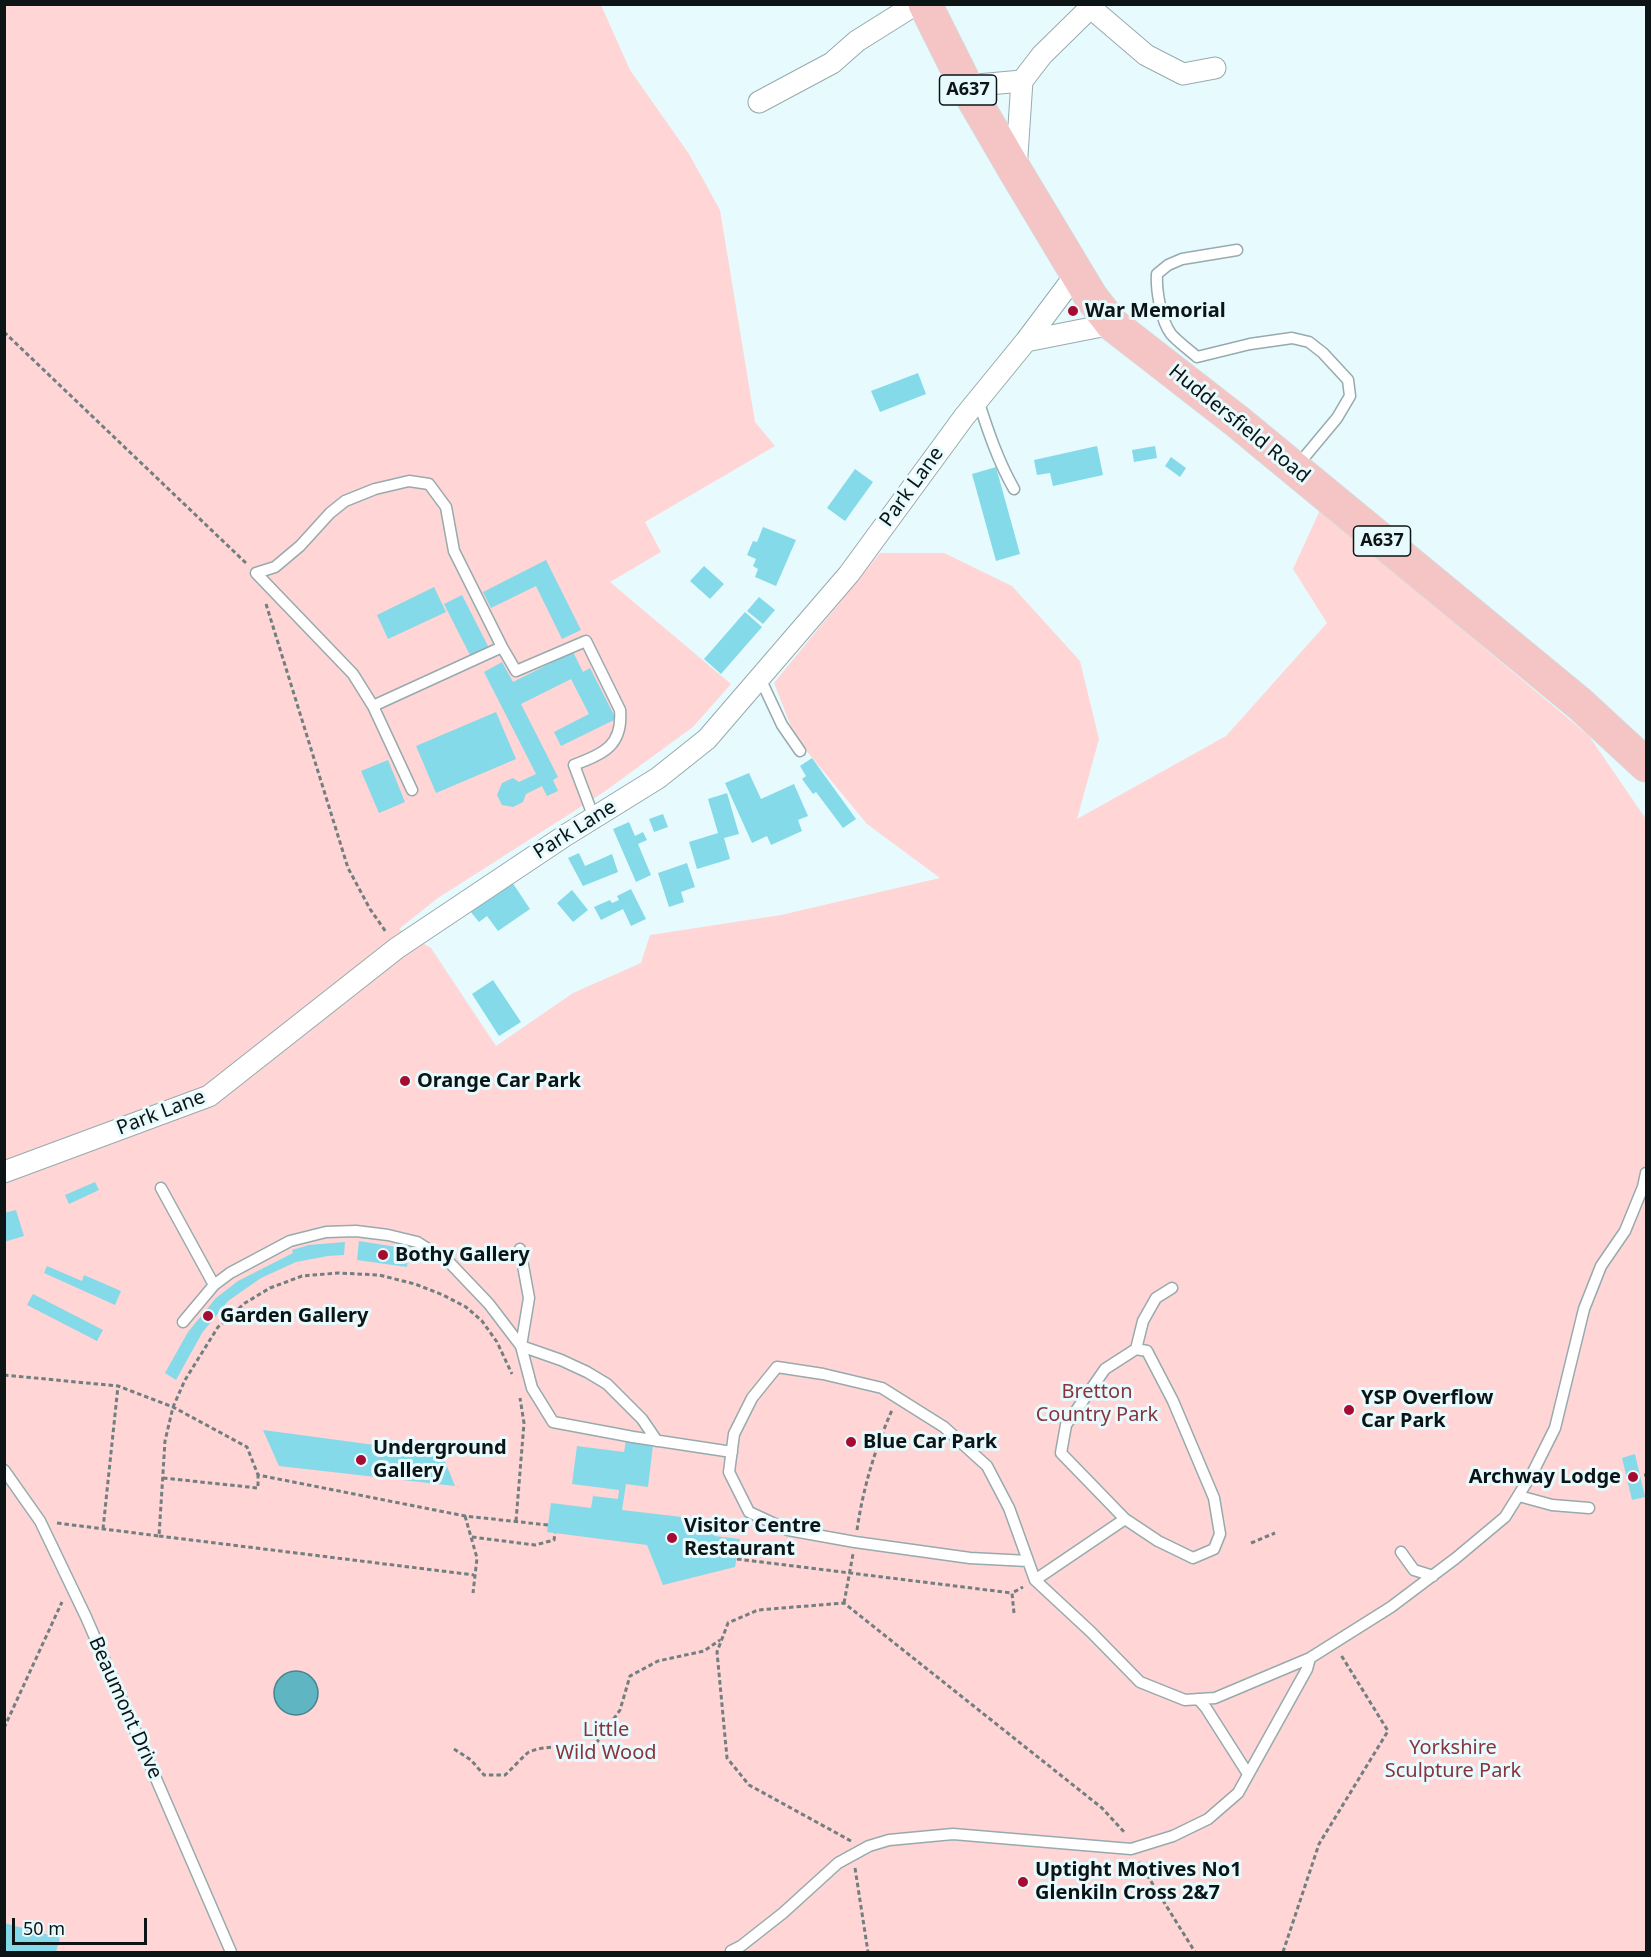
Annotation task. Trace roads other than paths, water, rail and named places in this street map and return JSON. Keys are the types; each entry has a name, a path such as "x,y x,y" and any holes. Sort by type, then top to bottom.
{"highway":[{"name":"Huddersfield Road","path":"927,8 966,86 1016,172 1091,297 1112,324 1294,468 1580,704 1647,765"}],"street":[{"path":"1016,172 1022,81 1042,55 1093,6 1146,55 1183,74 1215,68"},
{"path":"759,102 832,63 856,41 927,8"},
{"path":"966,86 1022,81"},
{"name":"Park Lane","path":"4,1172 209,1096 397,948 658,778 707,739 849,574 978,400 1026,342 1077,273"},
{"path":"1026,342 1112,324"}],"lane":[{"path":"1237,250 1182,259 1168,265 1157,274 1156,287 1159,303 1170,333 1197,357 1250,344 1292,338 1309,342 1323,353 1348,380 1350,396 1337,418 1294,468"},
{"path":"978,400 992,443 1014,489"},
{"path":"412,790 373,706 353,674 256,573 275,567 300,546 330,513 345,501 375,489 409,481 429,484 446,507 454,551 516,671 586,641 620,710 621,720 620,732 609,747 597,756 574,765 594,818"},
{"path":"373,706 502,647"},
{"path":"760,678 782,725 800,751"},
{"path":"1028,1561 970,1558 855,1542 788,1530 749,1512 729,1472 734,1434 752,1398 777,1367 823,1374 882,1388 944,1427 987,1466 1009,1508 1035,1580 1140,1682 1185,1700 1215,1698 1310,1658 1391,1607 1505,1517 1533,1472 1555,1428 1584,1309 1601,1266 1625,1231 1647,1173"},
{"path":"161,1188 214,1285"},
{"path":"183,1322 214,1285 230,1273 290,1241 326,1232 357,1231 388,1235 417,1242 449,1263 489,1304 520,1346 532,1388 553,1422 732,1452"},
{"path":"520,1249 529,1298 520,1346"},
{"path":"1136,1349 1143,1321 1156,1298 1172,1288"},
{"path":"520,1346 570,1364 606,1384 642,1419 657,1441"},
{"path":"1136,1349 1147,1351 1173,1401 1214,1498 1221,1534 1214,1549 1193,1558 1158,1541 1125,1519 1061,1453 1066,1425 1105,1369 1136,1349"},
{"name":"Beaumont Drive","path":"4,1470 40,1521 70,1584 231,1953"},
{"path":"1519,1496 1552,1505 1588,1508"},
{"path":"1035,1580 1125,1519"},
{"path":"1401,1552 1414,1570 1432,1576"},
{"path":"730,1951 741,1946 783,1913 838,1863 869,1846 889,1840 953,1834 1131,1849 1173,1836 1208,1819 1238,1793 1310,1658"},
{"path":"1198,1699 1248,1774"}],"water":[{"path":"296,1671 305,1672 312,1677 317,1684 317,1702 312,1709 305,1714 296,1715 287,1714 280,1709 275,1702 274,1693 275,1684 280,1677 287,1672"}],"place":[{"name":"War Memorial","path":"1073,311"},
{"name":"Orange Car Park","path":"405,1081"},
{"name":"Bothy Gallery","path":"383,1255"},
{"name":"Garden Gallery","path":"208,1316"},
{"name":"YSP Overflow Car Park","path":"1349,1410"},
{"name":"Blue Car Park","path":"851,1442"},
{"name":"Underground Gallery","path":"361,1460"},
{"name":"Archway Lodge","path":"1633,1477"},
{"name":"Visitor Centre Restaurant","path":"672,1538"},
{"name":"Uptight Motives No1 Glenkiln Cross 2&7","path":"1023,1882"}],"park label":[{"name":"Bretton Country Park","path":"1097,1404"},
{"name":"Little Wild Wood","path":"606,1742"},
{"name":"Yorkshire Sculpture Park","path":"1453,1760"}]}
